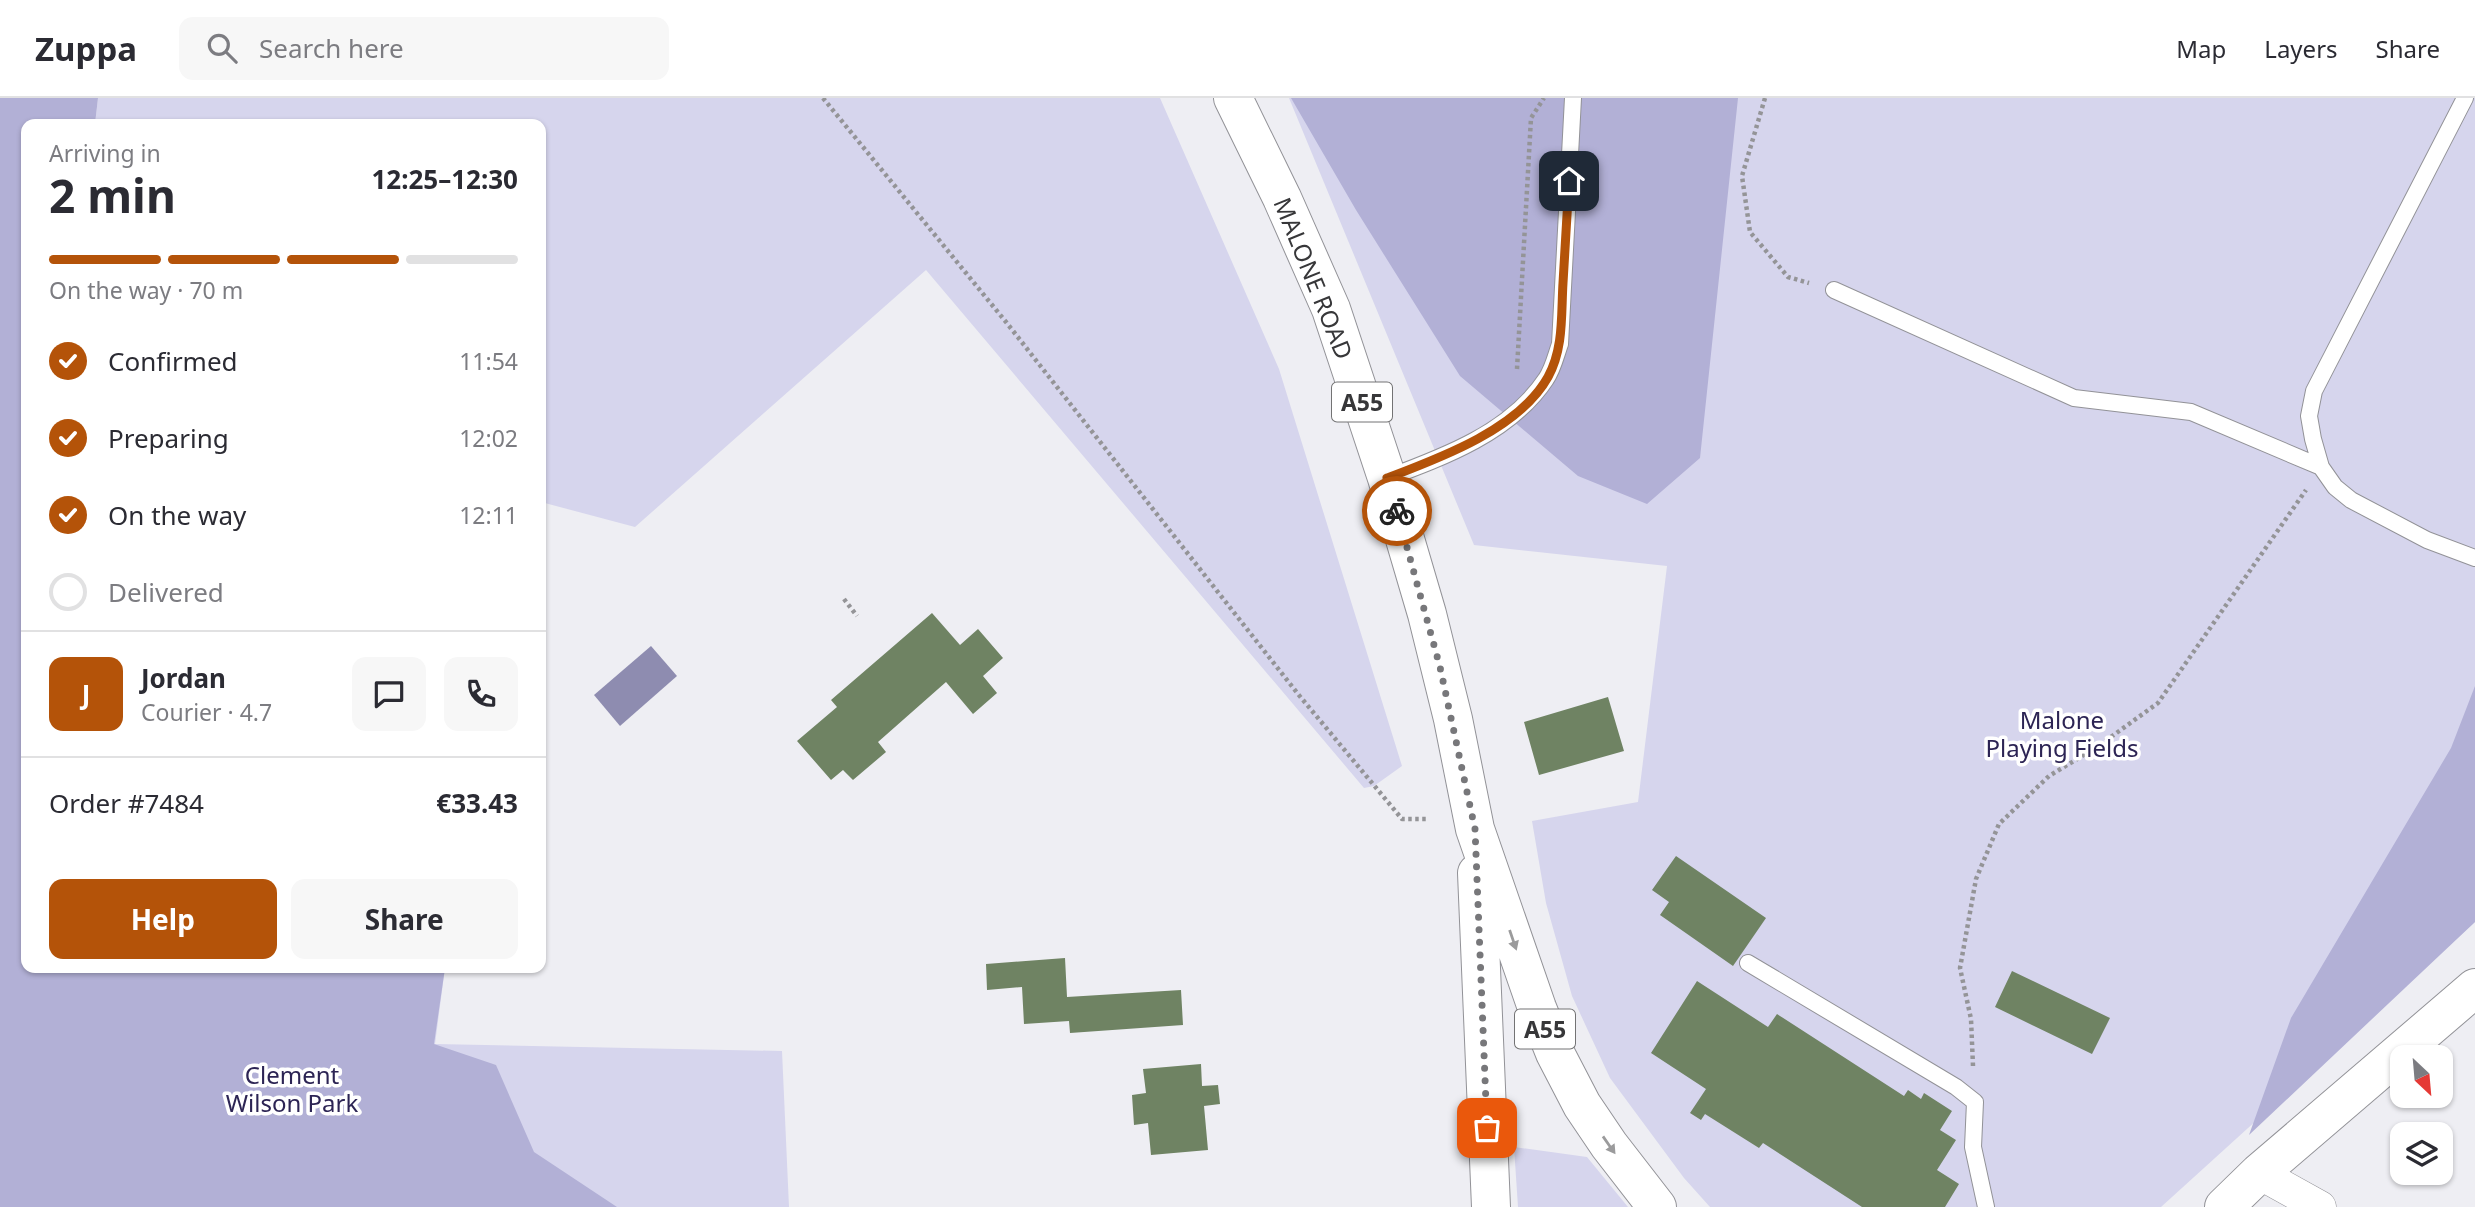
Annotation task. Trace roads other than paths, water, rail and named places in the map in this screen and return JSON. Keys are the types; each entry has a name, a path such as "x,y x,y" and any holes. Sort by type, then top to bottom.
{"main road":[{"name":"MALONE ROAD","path":"1234,98 1331,309 1387,478 1430,627 1453,719 1475,829 1537,1008 1555,1053 1582,1105 1657,1207"},
{"name":"MALONE ROAD","path":"1475,829 1491,1207"},
{"path":"2224,1207 2259,1173 2475,988"}],"street":[{"path":"2259,1173 2320,1207"}],"lane":[{"path":"1387,478 1428,463 1496,427 1529,402 1548,377 1560,344 1573,98"},
{"path":"2465,98 2314,391 2309,416 2321,467 2335,487 2351,500 2427,540 2475,558"},
{"path":"1834,290 2074,398 2191,412 2321,467"},
{"path":"1748,963 1956,1087 1975,1102 1973,1147 1986,1207"}],"park label":[{"name":"Malone Playing Fields","path":"2062,733"},
{"name":"Clement Wilson Park","path":"292,1088"}]}
